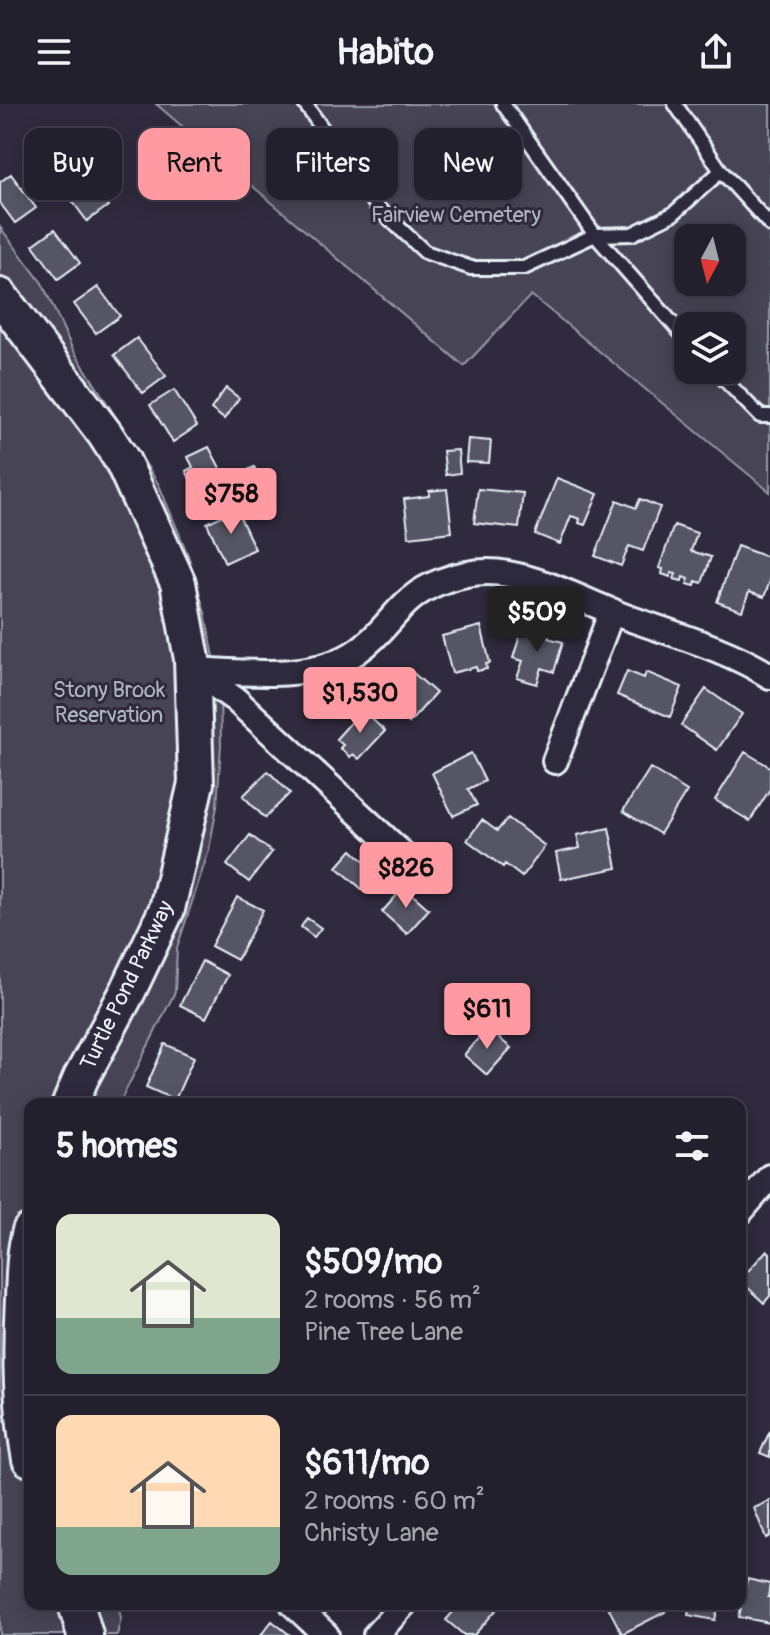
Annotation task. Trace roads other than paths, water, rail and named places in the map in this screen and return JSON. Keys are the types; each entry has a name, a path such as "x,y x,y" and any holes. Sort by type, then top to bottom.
{"main road":[{"name":"Turtle Pond Parkway","path":"0,296 105,434 141,497 178,583 193,670 196,783 167,909 73,1098"},
{"path":"24,1282 20,1349 24,1424"},
{"path":"78,1610 85,1635"}],"street":[{"path":"193,670 294,673 329,664 359,651 403,603 424,588 474,573 508,574 706,646 770,676"},
{"path":"555,761 612,611"},
{"path":"193,670 236,700 409,860"},
{"path":"746,1205 770,1177"},
{"path":"299,1610 326,1635"},
{"path":"376,1635 399,1610"}],"lane":[{"path":"305,104 378,208 425,252 471,268 524,268 595,235 632,234 673,214 721,171"},
{"path":"503,104 595,235 674,325"},
{"path":"675,104 721,171 770,225"},
{"path":"729,384 760,416 770,416"}],"park label":[{"name":"Fairview Cemetery","path":"456,214"},
{"name":"Stony Brook Reservation","path":"109,702"}]}
